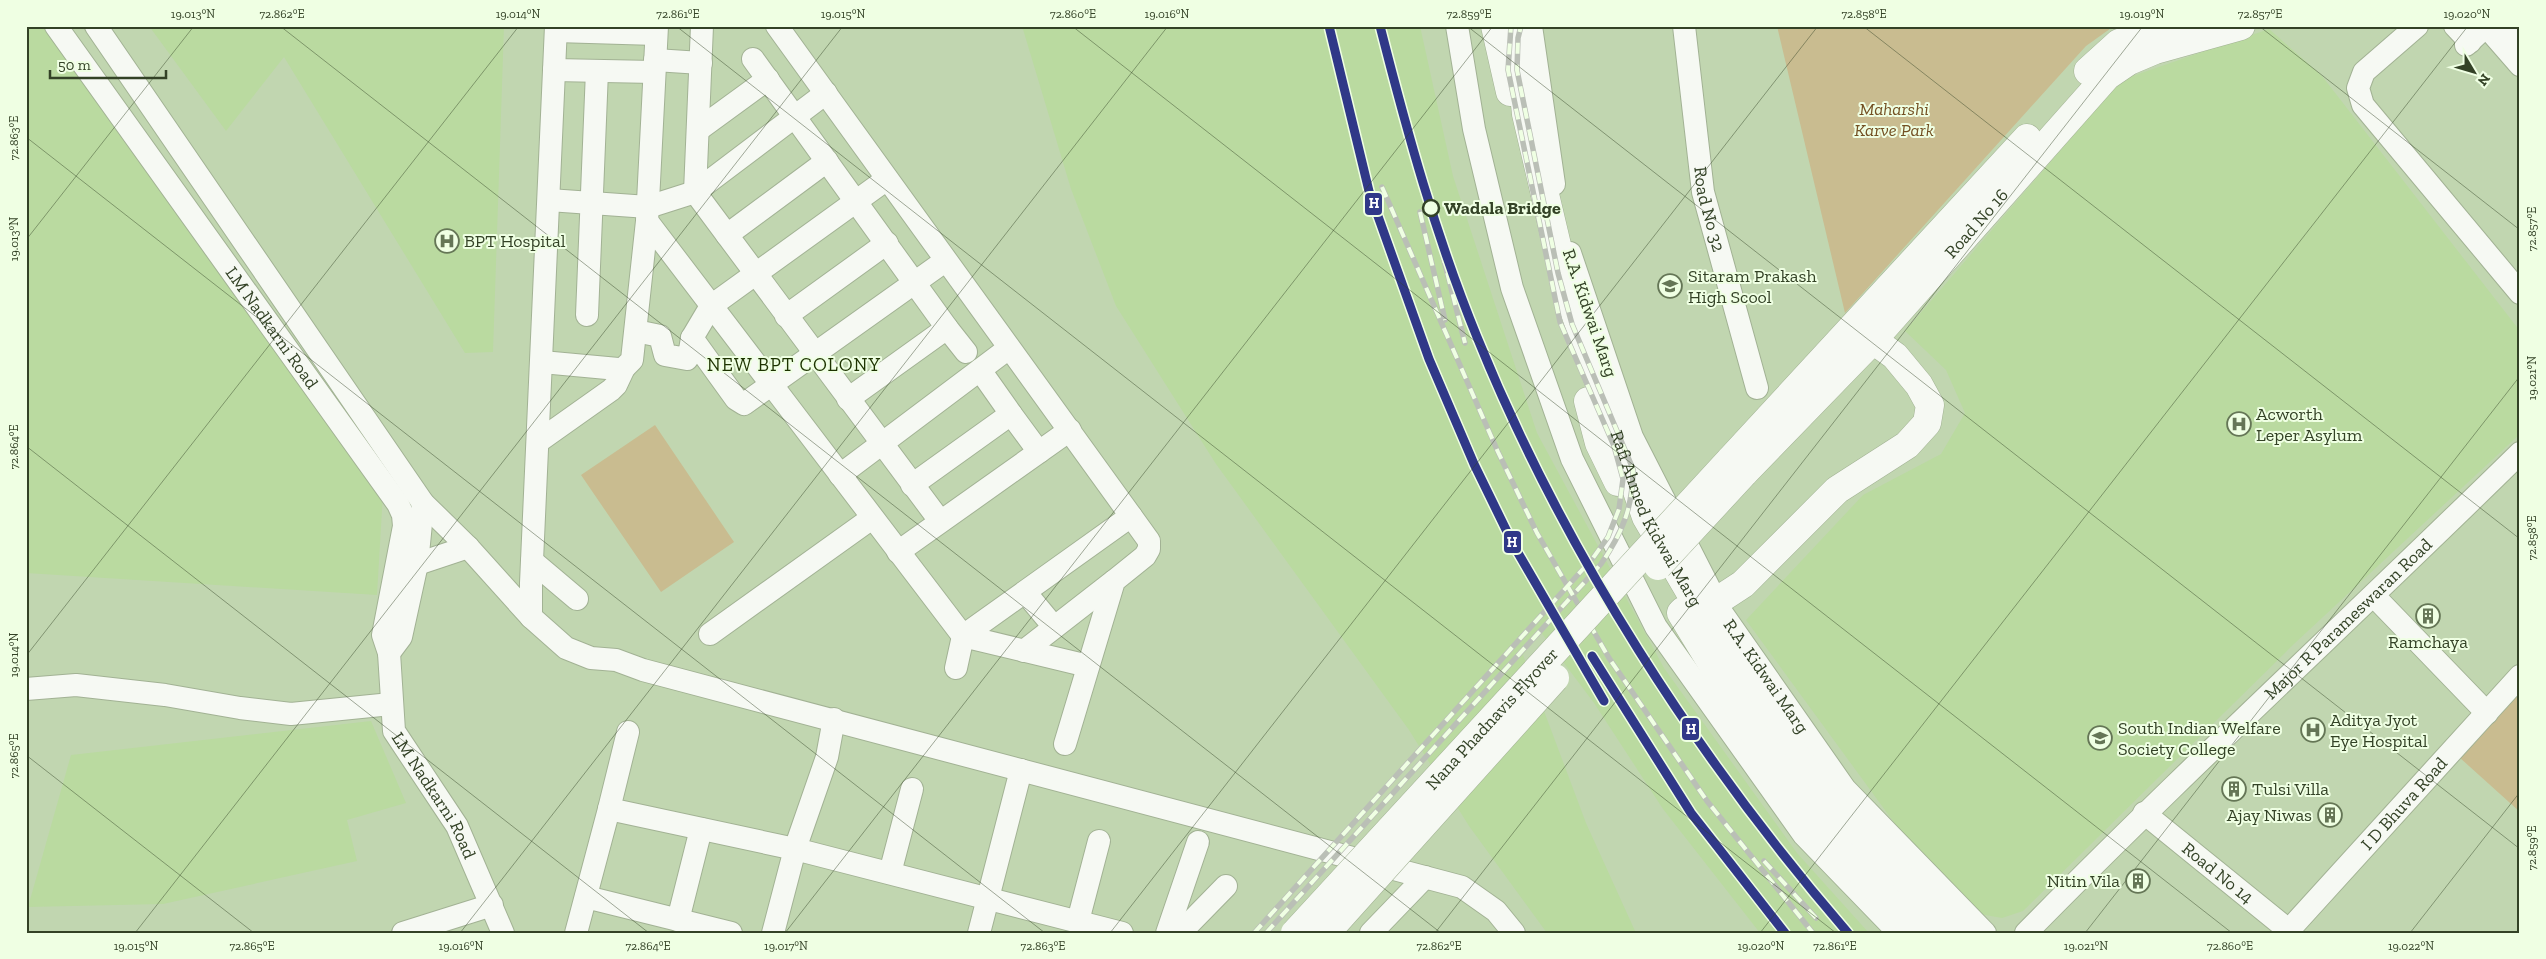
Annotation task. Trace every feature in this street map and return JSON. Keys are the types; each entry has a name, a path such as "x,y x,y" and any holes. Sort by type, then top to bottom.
{"main road":[{"path":"1495,26 1497,45 1599,443 1698,606 1759,741 1828,839 1920,933"},
{"name":"Rafi Ahmed Kidwai Marg","path":"1517,26 1526,114 1569,296 1646,517 1698,606 1825,799 1954,933"},
{"name":"Road No 16","path":"1737,466 1872,340 2071,102 2098,62 2119,43 2169,26"},
{"name":"Road No 16","path":"1737,466 2071,102 2129,61 2156,50 2240,26"},
{"path":"1698,606 1743,584 1837,490 1907,445 1927,423 1930,405 1919,384 1895,356 1872,340"},
{"name":"Nana Phadnavis Flyover","path":"1295,933 1737,466"},
{"name":"Nana Phadnavis Flyover","path":"1326,933 1561,671 1737,466"}],"street":[{"name":"LM Nadkarni Road","path":"56,26 344,430 379,476 403,515 400,550 383,635 389,653 394,731 457,826 503,933"},
{"name":"LM Nadkarni Road","path":"96,26 423,503 468,547 531,617 566,648 591,658 616,660 643,670 834,719 1462,887 1496,911 1514,933"},
{"path":"702,26 695,192 848,400 940,521"},
{"path":"777,26 1149,541 1149,549 1145,556 1024,651"},
{"path":"1456,26 1474,129 1512,288 1572,459 1656,627 1804,835 1899,933"},
{"name":"R.A. Kidwai Marg","path":"1531,26 1560,222 1632,437 1698,606 1722,613 1845,789 1985,933"},
{"name":"Road No 32","path":"1684,26 1703,192 1757,388"},
{"path":"2417,26 2364,72 2358,88 2362,105 2520,293"},
{"path":"2463,38 2486,26 2520,65"},
{"path":"2509,26 2520,38"},
{"path":"531,617 556,28 656,30 648,214 634,355 630,364 624,368 616,385 611,390 539,441"},
{"path":"753,59 966,352"},
{"path":"554,70 597,71 701,63"},
{"path":"587,316 597,71"},
{"path":"698,130 768,79"},
{"path":"549,200 592,203 648,214 695,192 826,93"},
{"path":"727,235 826,161"},
{"path":"636,331 658,335 661,338 665,355 686,359 690,356 692,338 712,306 887,179"},
{"path":"648,214 712,306 963,636 1088,666"},
{"path":"786,316 886,243"},
{"path":"692,338 740,403 744,404 772,386 945,261"},
{"path":"848,400 947,328"},
{"path":"840,475 1010,348"},
{"path":"542,362 624,368"},
{"path":"980,370 1039,452"},
{"path":"912,485 1011,414"},
{"path":"344,430 362,416"},
{"path":"898,552 1070,430"},
{"name":"Major R Parameswaran Road","path":"2026,933 2144,813 2374,596 2520,453"},
{"path":"403,515 423,503"},
{"path":"389,653 402,637 417,564 423,503"},
{"path":"956,668 963,636 1131,516"},
{"path":"710,634 872,518"},
{"path":"417,564 468,547"},
{"path":"532,561 577,599"},
{"path":"1065,744 1114,581"},
{"path":"1025,592 1054,628"},
{"path":"2374,596 2487,713"},
{"path":"1656,627 1698,606"},
{"name":"I D Bhuva Road","path":"2290,932 2520,676"},
{"path":"26,689 76,685 165,695 240,708 291,714 391,704"},
{"path":"773,933 794,849 828,757 834,719"},
{"path":"576,933 628,732"},
{"path":"979,933 1021,770"},
{"path":"890,873 912,789"},
{"path":"609,809 794,849 1122,933"},
{"name":"Road No 14","path":"2144,813 2290,932"},
{"path":"678,920 701,829"},
{"path":"1078,921 1099,841"},
{"path":"1167,933 1198,842"},
{"path":"1371,933 1425,877"},
{"path":"1180,933 1226,886"},
{"path":"586,897 731,933"},
{"path":"403,933 492,905"}],"shaded area":[{"path":"26,26 56,26 383,493 377,595 26,573"},
{"name":"BPT Hospital","path":"149,26 504,26 493,352 465,353 284,57 226,131"},
{"path":"1022,26 1420,26 1453,176 1537,433 1664,668 1797,853 1869,933 1760,933 1663,809 1594,703 1540,631 1523,655 1586,823 1636,933 1547,933 1469,826 1409,730 1216,464 1116,306 1071,189"},
{"name":"Acworth Leper Asylum","path":"2269,29 2322,76 2520,331 2520,434 2295,643 2023,911 2002,918 1974,913 1901,832 1746,620 1863,495 1941,454 1965,413 1946,370 1905,331 2121,80"},
{"path":"371,721 406,803 347,820 357,861 163,904 28,907 71,755"}],"green space":[{"name":"Maharshi Karve Park","path":"1777,26 2114,26 2086,46 1845,313"},
{"path":"655,425 734,542 661,592 581,475"},
{"path":"2520,691 2520,812 2459,757"}],"railway":[{"path":"1254,933 1593,558 1608,537 1619,509 1623,479 1614,446 1560,322 1508,70 1511,26"},
{"path":"1266,933 1601,564 1615,542 1625,519 1631,496 1633,469 1572,324 1558,273 1517,70 1518,38 1521,26"},
{"path":"1382,187 1498,452 1537,533 1609,658 1707,801 1813,933"},
{"path":"1431,209 1465,343"},
{"path":"1420,212 1445,320"},
{"path":"1764,861 1816,918"}],"transit line":[{"name":"H","path":"1329,26 1369,191 1429,359 1474,464 1514,546 1604,701"},
{"name":"H","path":"1380,26 1423,184 1448,261 1477,337 1512,417 1550,496 1638,650 1687,724 1792,866 1848,933"},
{"name":"H","path":"1592,656 1691,813 1785,933"}],"place":[{"name":"Wadala Bridge","path":"1431,208"},
{"name":"BPT Hospital","path":"447,241"},
{"name":"Sitaram Prakash High Scool","path":"1670,286"},
{"name":"Acworth Leper Asylum","path":"2239,424"},
{"name":"Ramchaya","path":"2428,616"},
{"name":"Aditya Jyot Eye Hospital","path":"2313,730"},
{"name":"South Indian Welfare Society College","path":"2100,738"},
{"name":"Tulsi Villa","path":"2234,789"},
{"name":"Ajay Niwas","path":"2330,815"},
{"name":"Nitin Vila","path":"2138,881"}],"district":[{"name":"NEW BPT COLONY","path":"794,364"}]}
